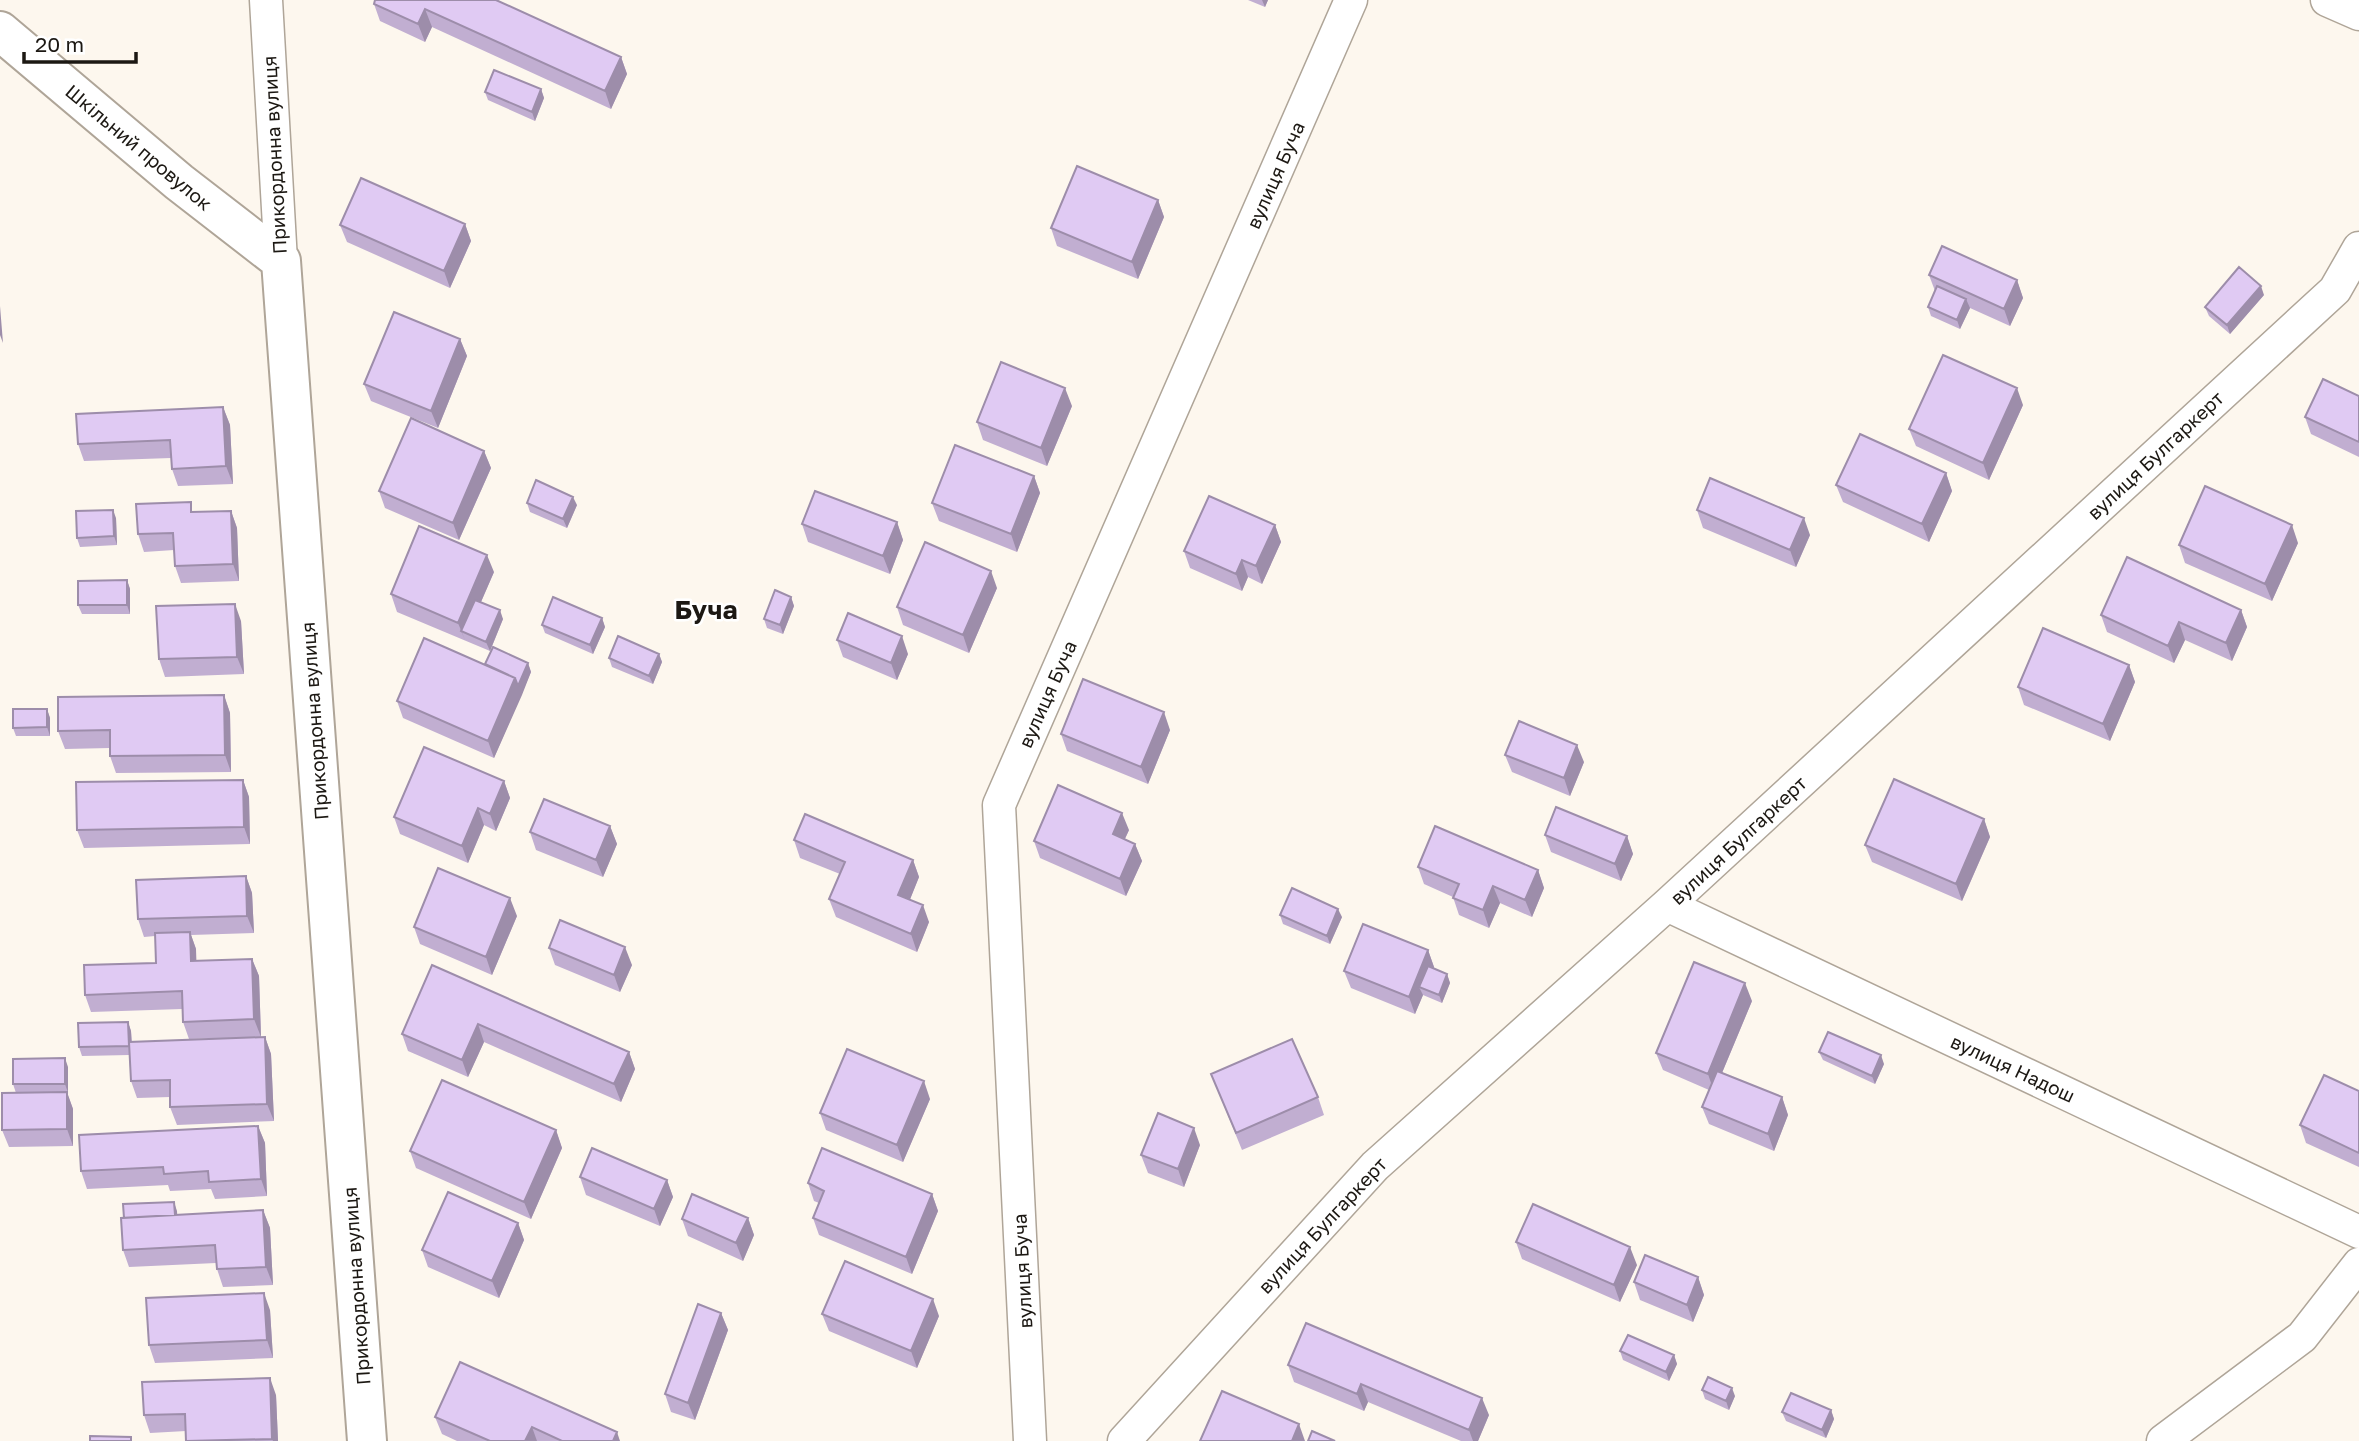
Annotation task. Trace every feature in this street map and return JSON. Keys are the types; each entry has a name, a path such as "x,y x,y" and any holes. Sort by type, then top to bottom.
{"main road":[{"name":"Шкільний провулок","path":"0,31 179,182 281,261"},
{"name":"Прикордонна вулиця","path":"281,261 367,1441"}],"street":[{"name":"вулиця Буча","path":"1030,1441 999,805 1351,0"},
{"path":"2328,0 2359,13"},
{"name":"Прикордонна вулиця","path":"270,2 281,261"},
{"name":"вулиця Булгаркерт","path":"1124,1441 1375,1166 1667,905 2334,289 2359,247"},
{"name":"вулиця Надош","path":"1667,905 2359,1232"},
{"path":"2163,1441 2302,1337 2359,1264"}],"building":[{"path":"375,0 496,0 621,57 605,91 425,9 418,24 374,4"},
{"path":"494,70 541,89 532,112 485,92"},
{"path":"1077,166 1158,200 1132,262 1051,228"},
{"path":"361,178 465,224 444,271 340,225"},
{"path":"1942,246 2017,280 2004,309 1929,275"},
{"path":"2239,267 2261,286 2227,325 2205,307"},
{"path":"1937,286 1966,299 1957,320 1928,307"},
{"path":"394,312 460,339 431,411 364,384"},
{"path":"1943,355 2017,388 1983,463 1909,429"},
{"path":"1001,362 1065,388 1041,448 977,422"},
{"path":"2323,379 2359,396 2359,442 2305,417"},
{"path":"223,407 226,466 172,469 170,440 78,444 76,414"},
{"path":"411,418 484,451 453,523 379,491"},
{"path":"1860,434 1946,473 1922,524 1836,485"},
{"path":"955,445 1034,476 1011,534 932,503"},
{"path":"1710,478 1804,518 1790,550 1697,510"},
{"path":"536,480 573,497 563,519 527,503"},
{"path":"2205,486 2292,525 2265,584 2179,545"},
{"path":"815,491 897,522 883,556 802,524"},
{"path":"1209,496 1275,525 1256,566 1242,560 1236,574 1184,551"},
{"path":"191,502 191,512 231,511 233,564 175,566 173,533 138,534 136,504"},
{"path":"113,510 114,536 77,538 76,511"},
{"path":"419,526 487,555 458,623 391,594"},
{"path":"925,542 991,571 963,635 897,607"},
{"path":"2127,557 2241,610 2226,643 2179,622 2168,646 2101,615"},
{"path":"127,580 127,605 78,605 78,581"},
{"path":"775,590 791,597 780,625 764,619"},
{"path":"553,597 602,618 590,645 542,625"},
{"path":"475,600 500,610 486,642 461,631"},
{"path":"235,604 237,657 159,659 156,606"},
{"path":"848,613 902,636 891,663 837,640"},
{"path":"2043,628 2129,665 2103,724 2018,687"},
{"path":"618,636 659,654 649,676 609,658"},
{"path":"424,638 515,678 488,741 397,701"},
{"path":"493,647 528,663 518,686 515,678 485,664"},
{"path":"1083,679 1164,712 1141,767 1061,734"},
{"path":"224,695 225,755 110,756 110,730 58,731 58,697"},
{"path":"13,709 47,709 47,727 13,728"},
{"path":"1519,721 1577,745 1564,778 1505,755"},
{"path":"424,747 504,781 490,814 478,808 462,846 394,817"},
{"path":"1894,779 1984,819 1956,884 1865,845"},
{"path":"243,780 244,827 77,830 76,782"},
{"path":"1058,785 1122,813 1113,834 1135,844 1120,879 1034,841"},
{"path":"544,799 610,826 596,860 530,832"},
{"path":"1556,807 1627,836 1615,864 1545,835"},
{"path":"805,814 913,860 898,895 923,905 911,934 829,899 845,862 794,840"},
{"path":"1435,826 1538,870 1525,900 1493,886 1483,910 1453,898 1459,884 1418,867"},
{"path":"438,868 510,898 486,957 414,927"},
{"path":"246,876 247,916 138,919 136,880"},
{"path":"1292,888 1338,909 1327,936 1280,915"},
{"path":"560,920 625,947 614,975 549,948"},
{"path":"1363,924 1428,950 1409,997 1344,971"},
{"path":"190,932 191,961 252,959 254,1019 183,1022 182,991 85,995 84,965 156,963 155,933"},
{"path":"1694,962 1745,983 1708,1074 1656,1053"},
{"path":"432,965 629,1052 614,1084 478,1024 462,1060 402,1034"},
{"path":"1428,966 1447,974 1439,995 1419,987"},
{"path":"128,1022 129,1046 79,1047 78,1023"},
{"path":"1828,1032 1881,1055 1872,1076 1819,1052"},
{"path":"265,1037 267,1104 170,1107 170,1080 131,1081 129,1042"},
{"path":"1292,1039 1318,1097 1236,1133 1211,1074"},
{"path":"847,1049 924,1081 897,1145 820,1113"},
{"path":"65,1058 65,1084 13,1084 13,1059"},
{"path":"1717,1071 1782,1097 1768,1134 1702,1107"},
{"path":"2324,1075 2359,1091 2359,1153 2300,1125"},
{"path":"442,1080 556,1130 524,1202 410,1151"},
{"path":"67,1092 67,1129 2,1130 2,1093"},
{"path":"1158,1113 1194,1128 1178,1169 1141,1155"},
{"path":"258,1126 261,1179 209,1182 208,1171 164,1174 163,1167 81,1171 79,1135"},
{"path":"592,1148 667,1180 654,1209 580,1177"},
{"path":"822,1148 932,1194 906,1257 813,1218 824,1191 808,1183"},
{"path":"448,1192 518,1223 492,1281 422,1250"},
{"path":"692,1194 748,1218 736,1243 682,1219"},
{"path":"174,1202 175,1215 124,1218 123,1204"},
{"path":"1533,1204 1630,1247 1614,1285 1516,1242"},
{"path":"263,1210 266,1267 217,1269 215,1245 123,1250 121,1218"},
{"path":"1645,1255 1698,1277 1687,1305 1634,1282"},
{"path":"845,1261 933,1299 911,1351 822,1314"},
{"path":"264,1293 267,1340 149,1345 146,1298"},
{"path":"698,1304 721,1313 688,1403 665,1394"},
{"path":"1306,1323 1482,1398 1469,1430 1361,1384 1357,1394 1288,1365"},
{"path":"1628,1335 1674,1355 1666,1372 1620,1351"},
{"path":"460,1362 617,1432 613,1441 562,1441 532,1427 525,1441 490,1441 435,1417"},
{"path":"1708,1377 1732,1388 1726,1401 1702,1390"},
{"path":"270,1378 272,1439 186,1441 185,1414 144,1415 142,1382"},
{"path":"1222,1391 1299,1424 1292,1441 1200,1441"},
{"path":"1791,1393 1831,1410 1822,1430 1782,1412"},
{"path":"1312,1431 1335,1441 1308,1441"},
{"path":"90,1436 131,1437 131,1441 90,1441"}],"district":[{"name":"Буча","path":"706,609"}]}
